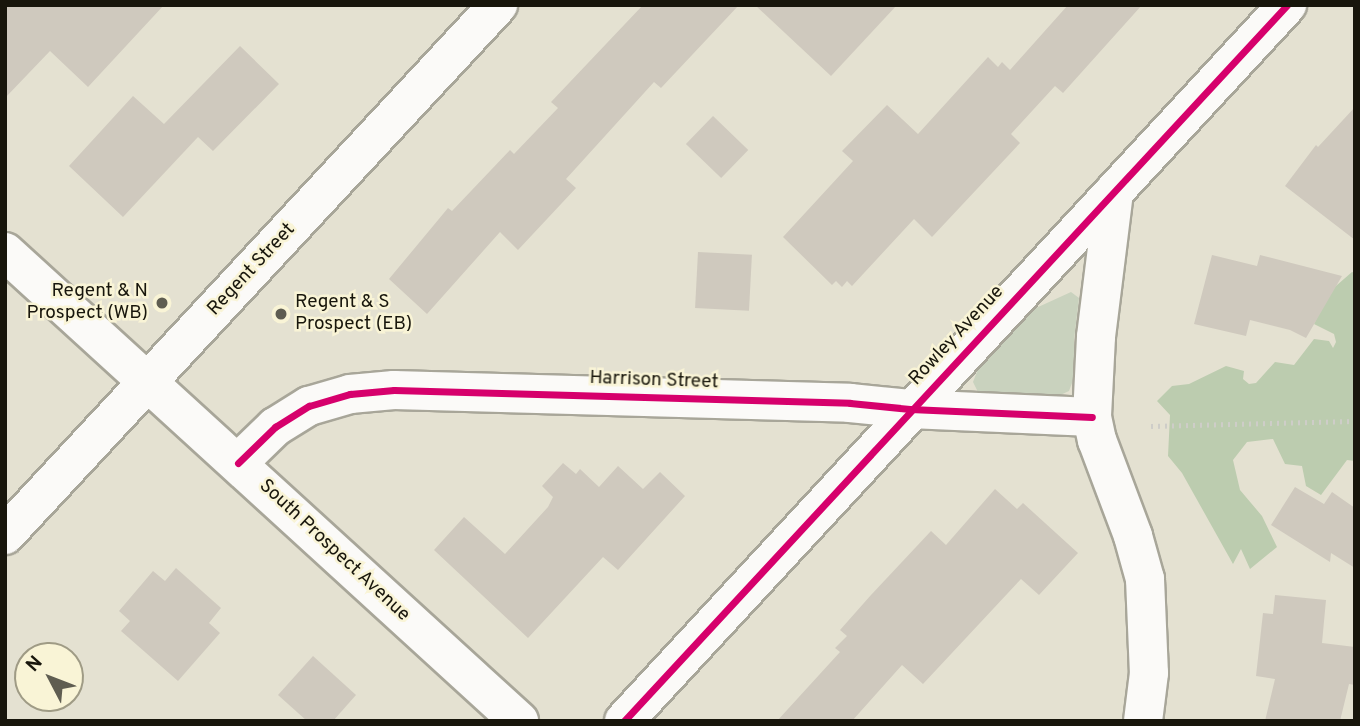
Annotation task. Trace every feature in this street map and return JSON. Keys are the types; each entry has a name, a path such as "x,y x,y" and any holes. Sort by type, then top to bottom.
{"street":[{"name":"Regent Street","path":"5,535 499,5"},
{"name":"Rowley Avenue","path":"624,721 910,409 1287,5"},
{"path":"1114,192 1096,337 1091,417 1133,536 1145,579 1149,673 1143,721"},
{"name":"South Prospect Avenue","path":"5,252 519,721"},
{"name":"Harrison Street","path":"239,463 275,427 309,406 350,394 394,390 850,403 910,409 1091,417"}],"path":[{"path":"1151,426 1355,421"}],"green space":[{"path":"1352,272 1355,273 1355,461 1347,460 1321,495 1306,486 1302,466 1285,464 1273,439 1247,442 1233,460 1240,490 1262,516 1277,547 1250,569 1241,549 1233,564 1182,473 1168,456 1170,415 1157,401 1172,386 1189,384 1226,366 1244,371 1243,379 1249,384 1256,383 1275,362 1294,365 1314,339 1329,341 1333,348 1336,342 1334,334 1314,324 1329,292"},
{"path":"1071,292 1079,298 1074,340 1075,375 1069,391 1056,397 987,396 978,392 973,382 980,364 1020,321 1036,308"}],"building":[{"path":"5,5 164,5 88,87 50,51 5,98"},
{"path":"643,5 739,5 661,88 654,82 566,179 576,188 518,250 500,232 427,314 389,279 448,208 452,211 510,150 514,154 558,108 551,102"},
{"path":"755,5 897,5 831,76"},
{"path":"1068,5 1142,5 1063,93 1055,86 1011,134 1020,143 932,237 914,219 852,286 847,281 842,287 836,281 832,285 783,237 853,161 842,151 887,105 918,134 988,57 998,67 1002,62 1010,70"},
{"path":"240,46 279,84 213,151 198,137 123,217 69,166 133,96 164,124"},
{"path":"1355,107 1355,240 1285,186 1316,145 1318,147"},
{"path":"713,116 748,150 721,178 686,144"},
{"path":"698,252 752,255 749,311 695,308"},
{"path":"1212,255 1257,266 1260,255 1342,276 1306,338 1290,330 1250,320 1246,336 1194,324"},
{"path":"563,463 576,474 580,469 599,487 618,466 643,489 660,472 685,496 618,570 603,557 528,638 434,550 464,517 505,554 548,507 553,497 542,486"},
{"path":"1295,487 1324,504 1332,492 1355,508 1355,568 1331,553 1330,562 1271,525"},
{"path":"995,489 1017,509 1023,503 1078,553 1039,595 1021,579 923,684 902,665 852,721 777,721 840,652 835,648 847,636 840,630 931,531 946,545"},
{"path":"176,568 221,608 209,623 220,633 178,681 121,631 130,621 119,611 153,571 165,581"},
{"path":"1275,595 1326,600 1322,643 1355,647 1355,685 1349,684 1340,721 1265,721 1275,679 1256,676 1263,613 1273,614"},
{"path":"313,656 356,695 333,721 307,721 278,695"}],"cycle path":[{"path":"624,721 1287,5"},
{"path":"238,463 275,427 309,406 350,394 394,390 850,403 910,409 1092,417"}],"place":[{"name":"Regent & N Prospect (WB)","path":"162,303"},
{"name":"Regent & S Prospect (EB)","path":"281,314"}]}
